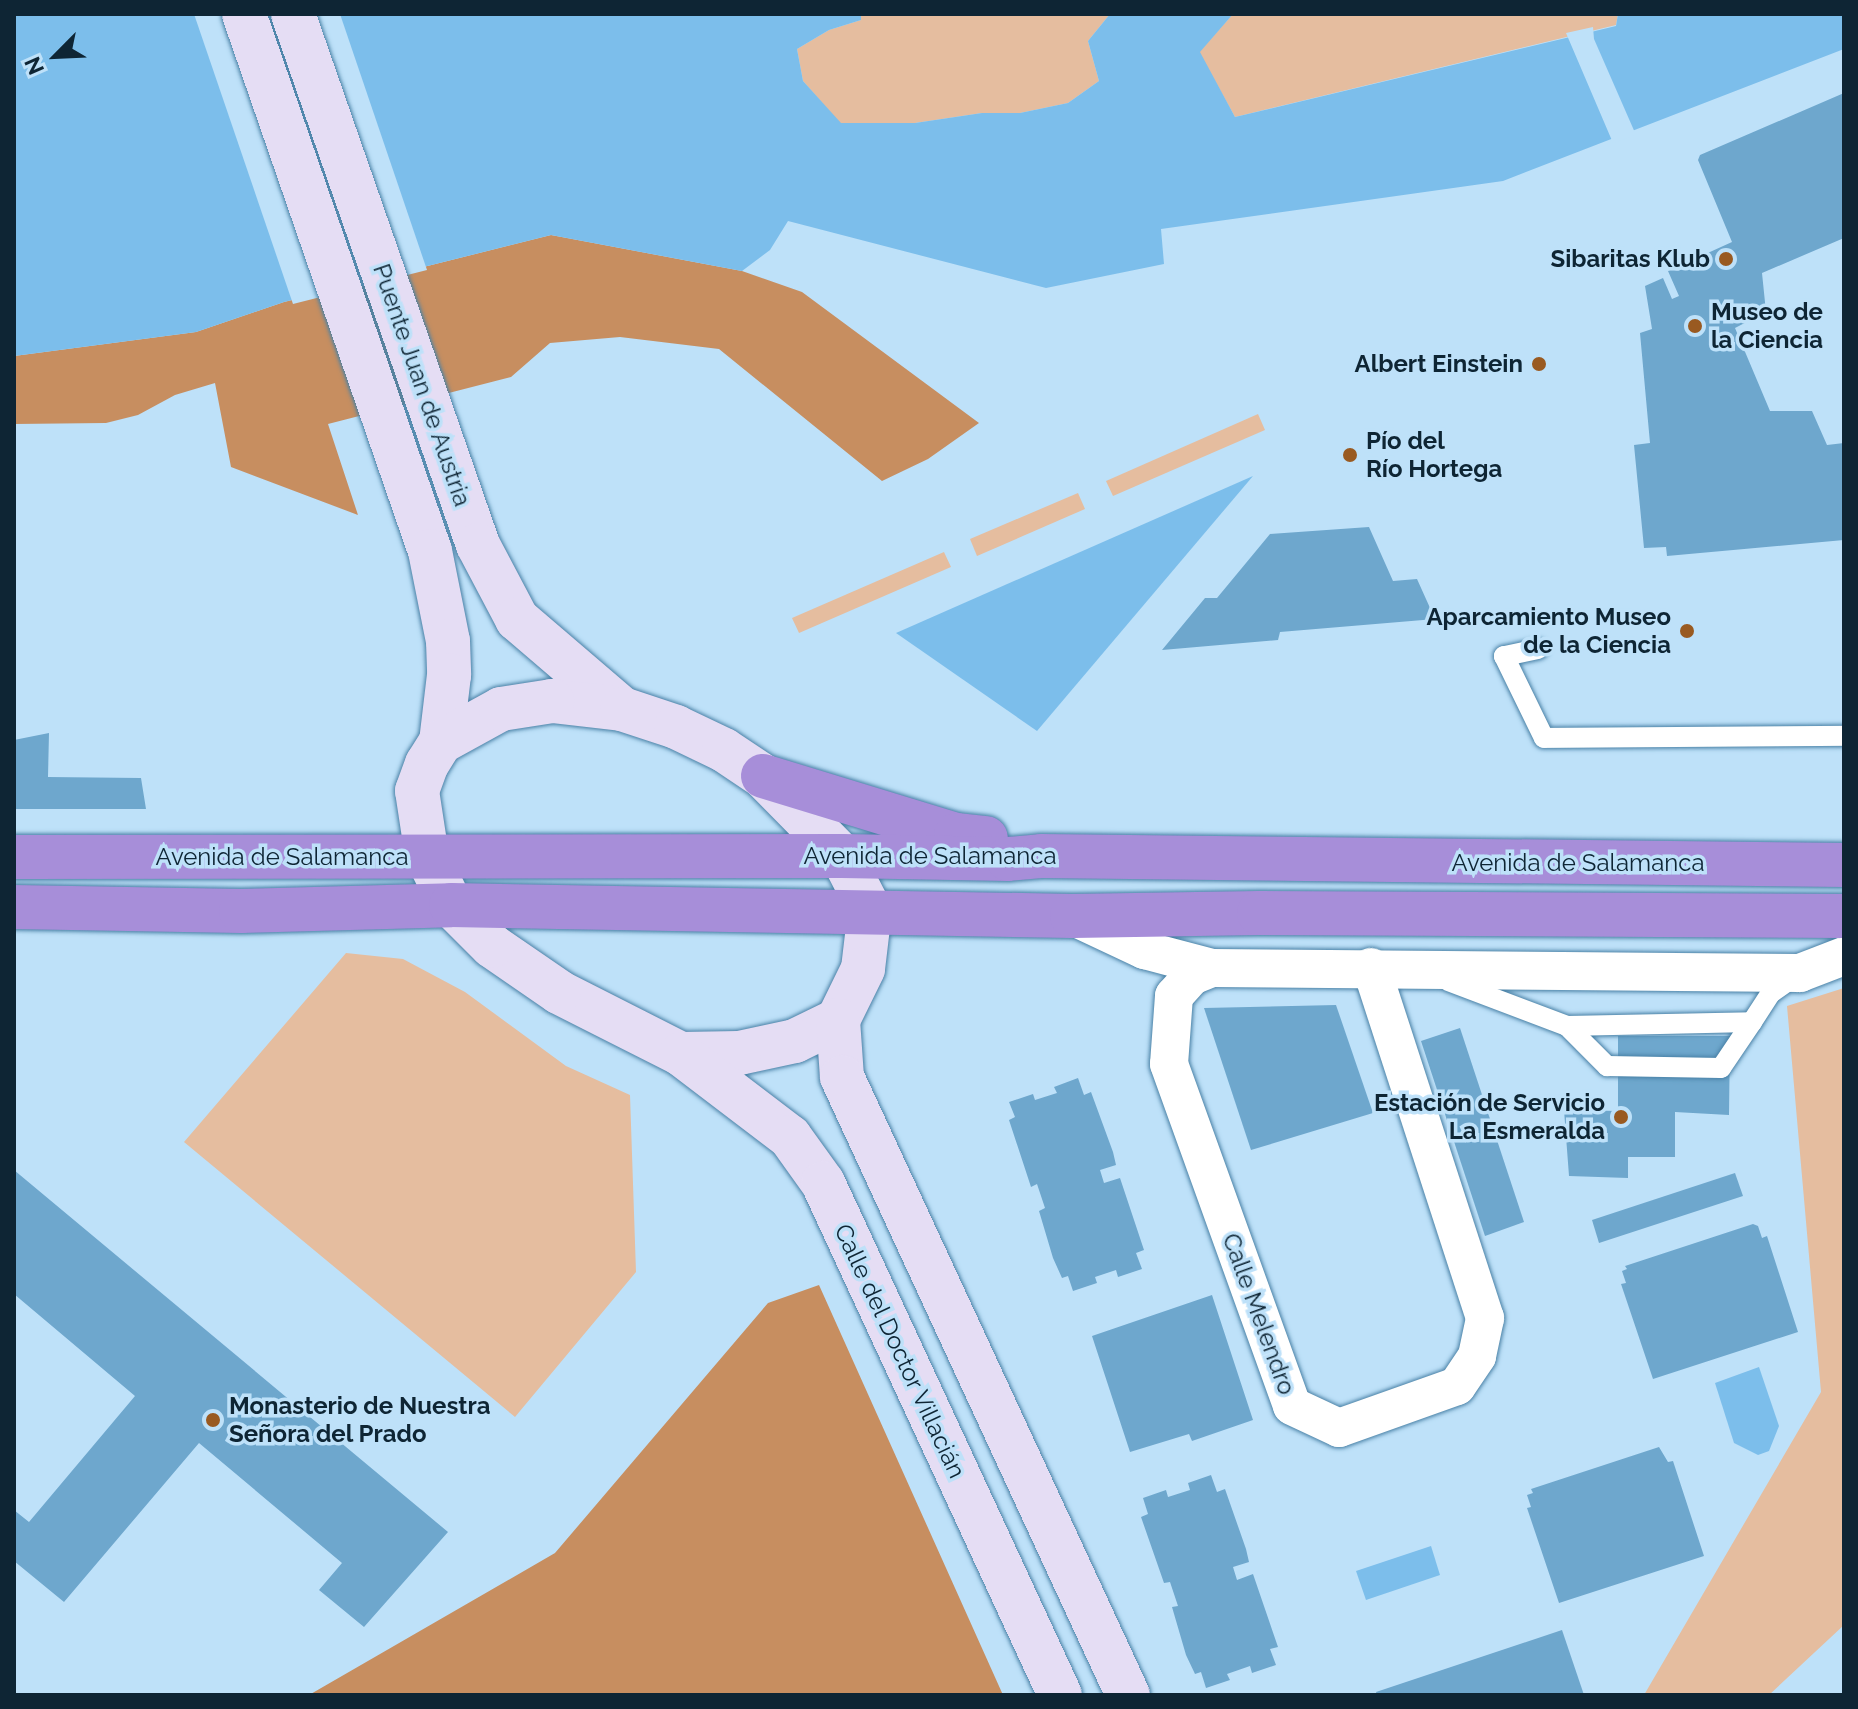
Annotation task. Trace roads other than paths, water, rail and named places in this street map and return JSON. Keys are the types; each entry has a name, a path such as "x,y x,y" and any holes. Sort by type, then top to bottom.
{"highway":[{"path":"763,776 956,835 1009,843 1041,856"},
{"name":"Avenida de Salamanca","path":"15,857 842,856 1008,859 1041,856 1844,865"},
{"name":"Avenida de Salamanca","path":"14,907 241,911 451,905 870,910 1072,916 1259,913 1844,916"}],"main road":[{"name":"Puente Juan de Austria","path":"244,14 430,551 448,641 449,675 441,742 417,791 427,856 451,905"},
{"name":"Puente Juan de Austria","path":"293,14 478,545 517,619 622,709"},
{"path":"441,742 501,709 552,701 622,709 676,727 724,750 763,776 842,856 870,910 863,969 838,1020 842,1077 1128,1695"},
{"name":"Calle del Doctor Villacián","path":"451,905 492,946 559,992 681,1054 790,1137 823,1183 1060,1695"},
{"path":"681,1054 739,1053 795,1041 838,1020"}],"street":[{"name":"Avenida de Salamanca","path":"1072,916 1144,950 1212,968 1387,967 1800,973 1844,956"},
{"name":"Calle Melendro","path":"1212,968 1192,976 1174,996 1169,1064 1292,1406 1339,1428 1457,1386 1477,1356 1485,1318 1387,967"}],"lane":[{"path":"1538,649 1504,656 1544,738 1844,736"},
{"path":"1387,967 1469,988 1567,1026 1752,1022"},
{"path":"1567,1026 1607,1066 1721,1068 1771,993 1800,973"}],"water":[{"path":"14,14 861,14 861,20 829,30 797,49 803,81 841,123 915,123 982,113 1020,113 1068,103 1099,81 1088,41 1110,14 1233,14 1200,52 1235,117 1616,26 1618,14 1844,14 1844,49 1503,181 1161,229 1164,264 1046,288 788,221 770,250 742,271 551,235 284,302 196,332 14,356"},
{"path":"1253,476 1037,731 896,633"},
{"path":"1759,1367 1779,1426 1769,1451 1758,1455 1734,1443 1715,1383"},
{"path":"1431,1546 1440,1575 1366,1600 1356,1571"}],"place":[{"name":"Sibaritas Klub","path":"1726,259"},
{"name":"Museo de la Ciencia","path":"1695,326"},
{"name":"Albert Einstein","path":"1539,364"},
{"name":"Pío del Río Hortega","path":"1350,455"},
{"name":"Aparcamiento Museo de la Ciencia","path":"1687,631"},
{"name":"Estación de Servicio La Esmeralda","path":"1621,1117"},
{"name":"Monasterio de Nuestra Señora del Prado","path":"213,1420"}]}
